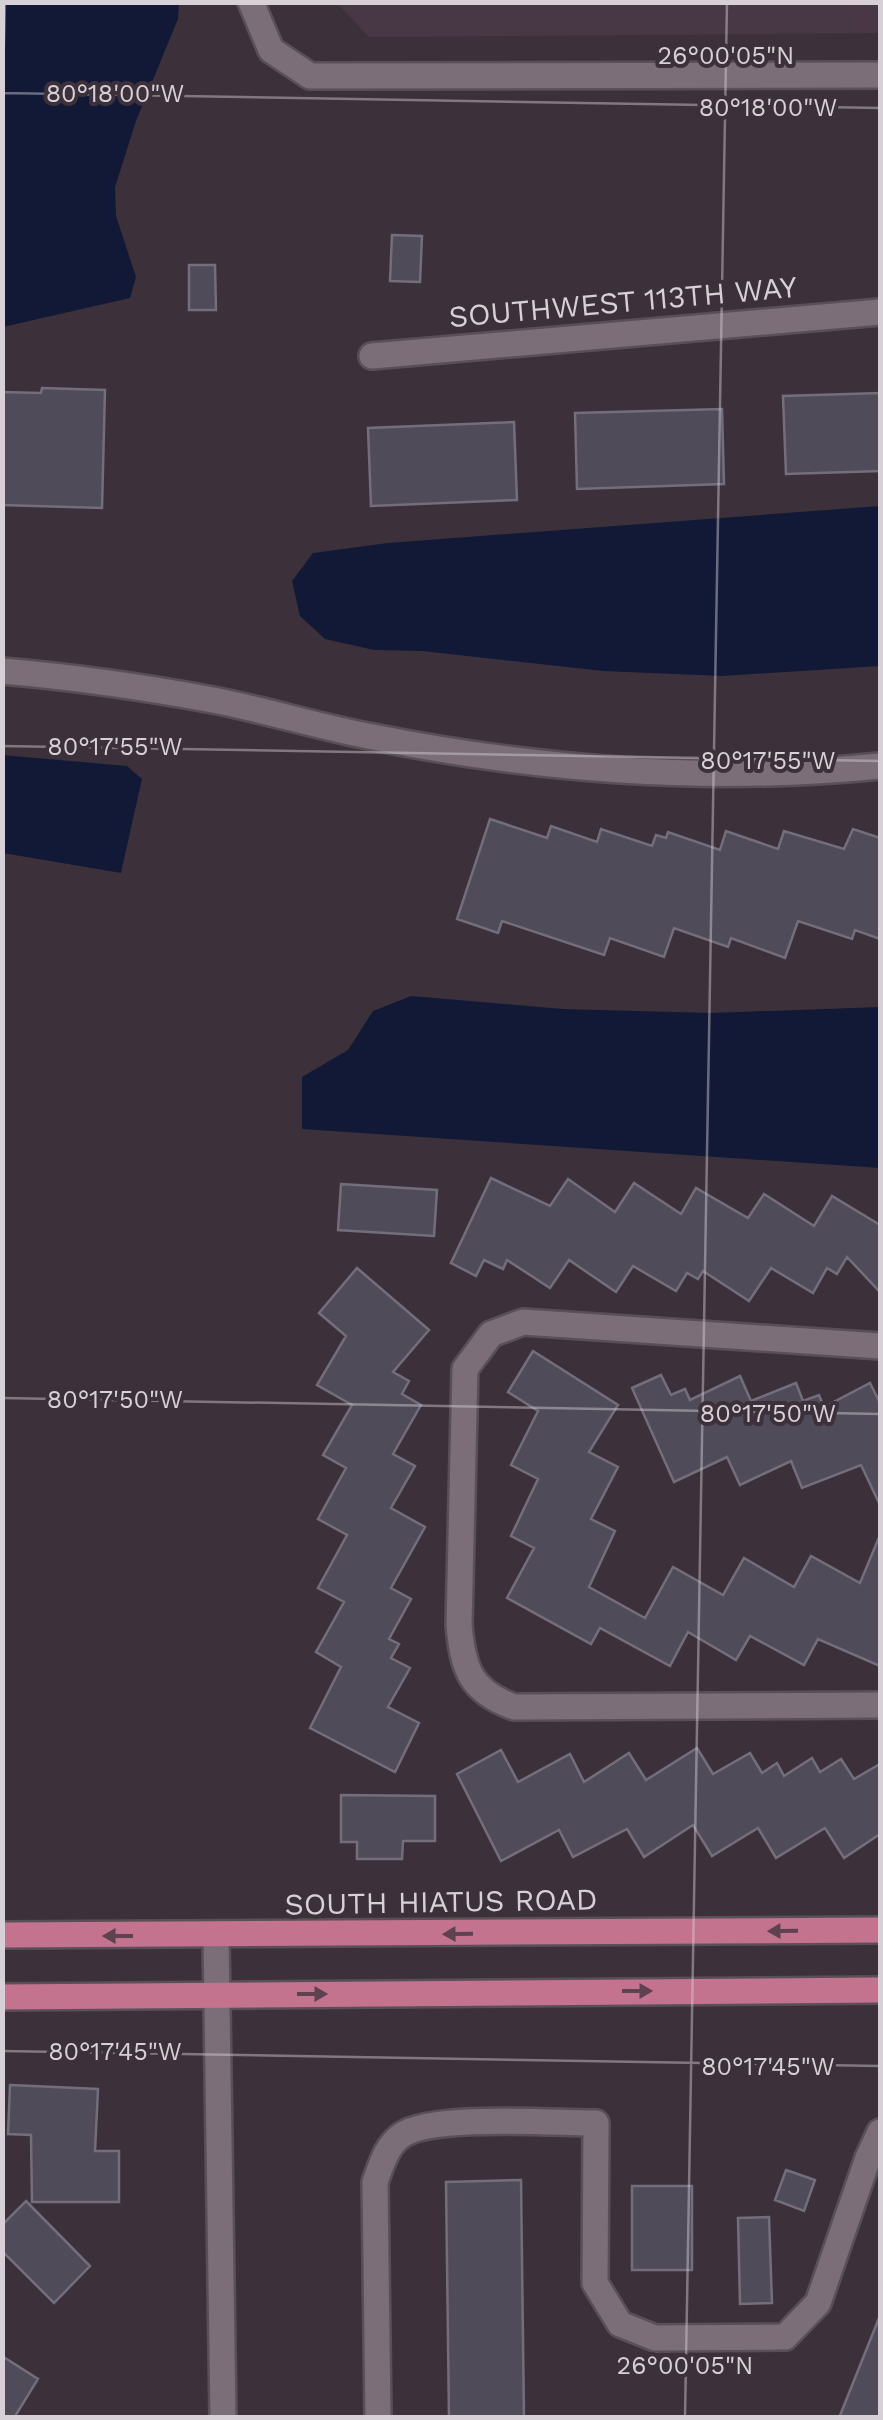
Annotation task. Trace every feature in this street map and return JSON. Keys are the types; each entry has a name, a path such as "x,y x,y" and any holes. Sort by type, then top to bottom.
{"main road":[{"name":"SOUTH HIATUS ROAD","path":"2,1935 880,1930"},
{"path":"2,1997 880,1990"}],"street":[{"path":"250,2 271,50 310,76 880,75"},
{"name":"SOUTHWEST 113TH WAY","path":"372,356 880,312"},
{"path":"2,672 163,691 368,736 496,758 629,771 795,774 880,766"},
{"path":"880,1346 523,1322 491,1334 465,1369 459,1625 462,1655 472,1681 490,1698 514,1707 880,1704"},
{"path":"216,1936 222,2418"},
{"path":"378,2418 375,2182 384,2156 402,2135 434,2124 596,2123 594,2283 620,2324 655,2338 786,2337 818,2303 880,2132"}],"shaded area":[{"path":"337,3 880,3 880,33 369,37"}],"water":[{"path":"3,2 179,3 178,19 136,121 115,187 116,216 136,277 130,298 3,327"},
{"path":"880,506 880,666 722,676 603,671 422,651 374,650 325,639 300,616 292,581 313,553 388,543"},
{"path":"2,755 127,766 142,779 121,873 3,853"},
{"path":"411,996 563,1009 711,1013 880,1007 880,1168 302,1129 302,1077 348,1050 373,1011"}],"building":[{"path":"392,235 422,236 420,282 390,281"},
{"path":"189,265 215,265 216,310 189,310"},
{"path":"42,388 105,390 102,508 2,505 2,392 41,393"},
{"path":"880,393 880,471 786,474 783,396"},
{"path":"722,409 724,484 577,489 575,413"},
{"path":"514,422 517,500 371,506 368,428"},
{"path":"490,819 547,838 551,826 597,842 601,829 652,846 656,835 666,838 668,832 720,850 726,831 778,849 784,831 844,849 853,829 880,838 880,939 855,930 852,939 798,921 785,958 731,938 728,947 674,928 664,957 610,938 604,955 502,921 498,933 457,919"},
{"path":"491,1178 550,1206 568,1179 615,1212 634,1183 681,1214 696,1188 748,1218 764,1194 814,1226 832,1196 880,1225 880,1292 847,1257 837,1274 827,1268 813,1293 771,1268 749,1301 703,1271 698,1279 687,1273 676,1291 633,1266 616,1292 569,1260 550,1288 507,1260 503,1269 484,1260 476,1276 451,1263"},
{"path":"341,1184 437,1190 434,1236 338,1230"},
{"path":"357,1268 429,1330 393,1372 409,1381 402,1394 421,1405 393,1454 415,1466 391,1508 425,1527 391,1588 411,1599 389,1639 399,1644 391,1658 410,1668 388,1707 419,1723 395,1772 310,1728 341,1667 316,1652 344,1602 318,1588 347,1535 318,1519 346,1468 323,1455 352,1405 317,1385 346,1336 319,1313"},
{"path":"533,1351 618,1405 589,1452 618,1467 591,1519 615,1531 589,1587 645,1618 673,1567 723,1595 744,1558 794,1587 811,1556 860,1583 880,1535 880,1666 818,1639 804,1665 750,1636 736,1660 688,1632 670,1666 600,1628 591,1644 507,1598 534,1548 511,1536 538,1479 511,1465 538,1411 508,1392"},
{"path":"661,1375 671,1395 685,1389 690,1400 740,1376 751,1401 796,1383 803,1401 819,1395 824,1407 870,1383 880,1403 880,1505 861,1465 802,1488 791,1461 740,1485 727,1457 674,1482 632,1388"},
{"path":"697,1748 713,1774 750,1753 762,1773 777,1763 784,1776 812,1758 820,1772 841,1759 854,1779 880,1764 880,1834 844,1858 825,1828 776,1858 758,1828 712,1856 693,1825 644,1857 627,1829 573,1857 559,1830 501,1861 457,1774 501,1750 518,1782 570,1754 584,1782 629,1753 646,1780"},
{"path":"341,1795 435,1796 435,1841 403,1841 402,1859 357,1859 357,1842 341,1842"},
{"path":"10,2085 98,2089 95,2151 119,2151 119,2202 32,2202 31,2135 8,2134"},
{"path":"786,2170 815,2180 804,2211 775,2200"},
{"path":"521,2180 524,2418 449,2418 446,2182"},
{"path":"632,2186 692,2186 692,2270 632,2270"},
{"path":"26,2201 90,2266 54,2303 2,2251 2,2225"},
{"path":"769,2217 772,2303 740,2304 738,2218"},
{"path":"879,2318 880,2418 839,2418"},
{"path":"2,2356 38,2379 14,2418 2,2418"}]}
